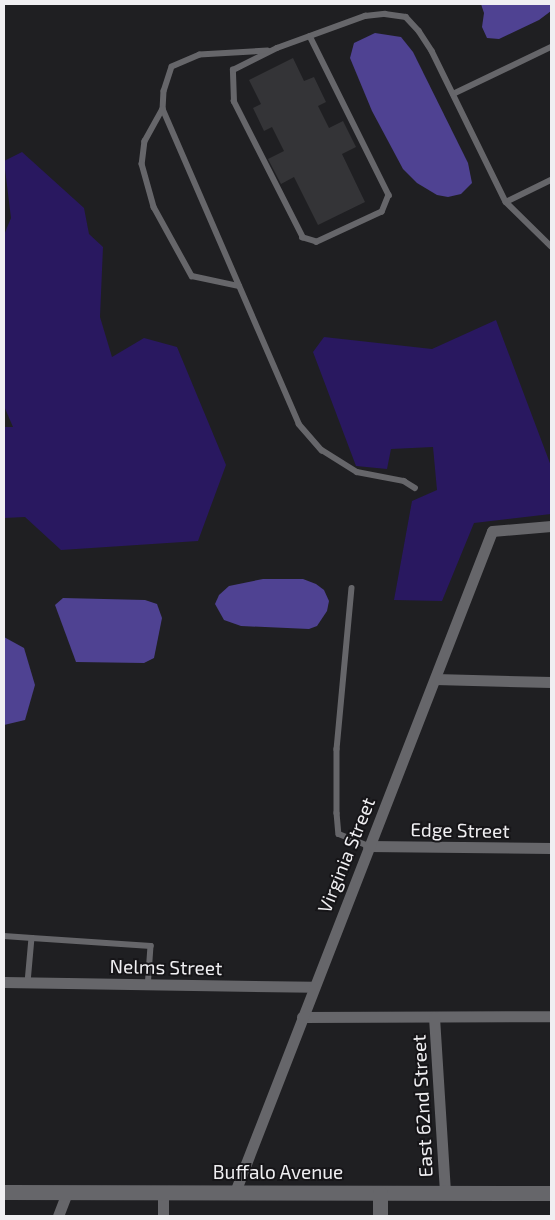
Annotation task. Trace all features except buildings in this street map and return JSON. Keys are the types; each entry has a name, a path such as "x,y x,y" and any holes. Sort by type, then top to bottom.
{"street":[{"name":"Virginia Street","path":"235,1192 313,987 436,679 492,531 551,526"},
{"path":"436,679 551,682"},
{"name":"Edge Street","path":"368,846 551,848"},
{"name":"Nelms Street","path":"4,982 313,987"},
{"path":"302,1017 551,1016"},
{"name":"East 62nd Street","path":"434,1017 445,1193"},
{"path":"163,1191 163,1216"},
{"name":"Buffalo Avenue","path":"4,1192 551,1193"},
{"path":"58,1216 68,1192"},
{"path":"380,1193 380,1216"}],"lane":[{"path":"310,36 390,195 382,212 317,242 303,238 234,102 233,70 272,50 310,36 365,16 385,14 406,17 432,51 506,202 551,246"},
{"path":"453,94 551,47"},
{"path":"239,286 192,276 154,208 142,164 145,141 163,109 164,91 172,67 200,55 272,50"},
{"path":"163,109 299,424 322,450 358,472 404,481 415,488"},
{"path":"506,202 551,180"},
{"path":"352,588 337,749 337,813 339,834 368,846"},
{"path":"4,936 151,946 148,984"},
{"path":"23,983 32,938"}],"shaded area":[{"path":"481,4 551,4 551,11 539,20 499,39 487,38 482,27 484,13"},
{"path":"375,33 401,37 413,52 468,163 472,183 461,194 448,197 437,195 417,183 403,169 372,111 350,58 354,43"},
{"path":"22,152 84,208 89,234 103,247 100,317 112,357 144,338 177,347 226,465 198,541 61,550 25,517 4,518 4,427 13,427 4,406 4,235 11,218 4,161"},
{"path":"496,320 551,466 551,514 474,523 442,601 394,600 412,501 437,490 433,447 391,449 387,469 356,466 313,352 324,337 432,349"},
{"path":"263,579 303,579 316,584 324,590 329,601 327,611 317,626 309,629 241,626 224,620 215,604 219,595 229,586"},
{"path":"63,598 145,600 157,604 162,618 154,658 144,663 76,662 55,605"},
{"path":"4,637 24,648 35,685 25,720 4,725"}]}
